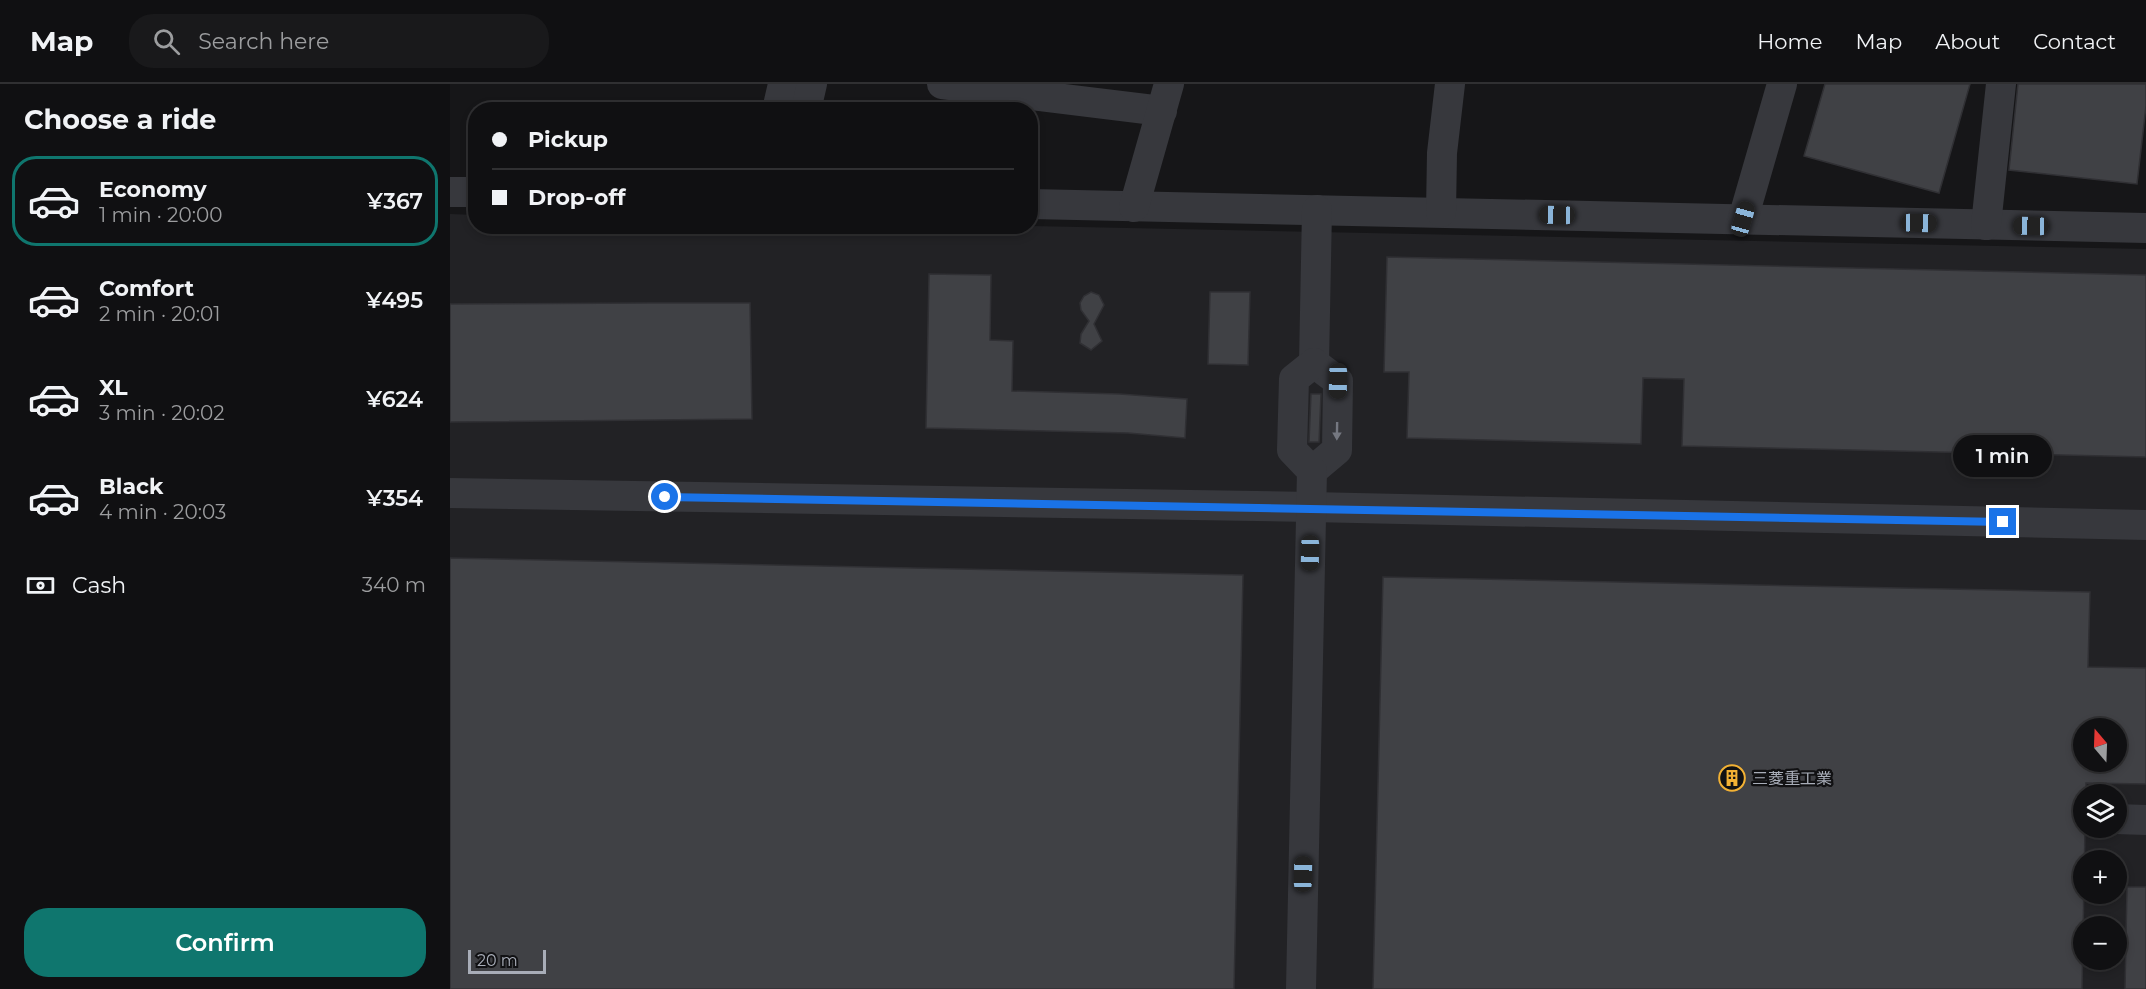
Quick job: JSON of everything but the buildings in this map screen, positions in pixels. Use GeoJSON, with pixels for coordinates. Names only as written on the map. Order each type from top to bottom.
{"type":"FeatureCollection","features":[{"type":"Feature","properties":{"kind":"street"},"geometry":{"type":"LineString","coordinates":[[779,102],[783,84]]}},
{"type":"Feature","properties":{"kind":"street"},"geometry":{"type":"LineString","coordinates":[[808,102],[812,84]]}},
{"type":"Feature","properties":{"kind":"street"},"geometry":{"type":"LineString","coordinates":[[942,84],[1166,97],[1134,207]]}},
{"type":"Feature","properties":{"kind":"street"},"geometry":{"type":"LineString","coordinates":[[1441,212],[1442,153],[1449,84]]}},
{"type":"Feature","properties":{"kind":"street"},"geometry":{"type":"LineString","coordinates":[[1743,219],[1782,84]]}},
{"type":"Feature","properties":{"kind":"street"},"geometry":{"type":"LineString","coordinates":[[1986,225],[2001,84]]}},
{"type":"Feature","properties":{"kind":"street"},"geometry":{"type":"LineString","coordinates":[[450,192],[468,192]]}},
{"type":"Feature","properties":{"kind":"street"},"geometry":{"type":"LineString","coordinates":[[1038,204],[2146,228]]}},
{"type":"Feature","properties":{"kind":"street"},"geometry":{"type":"LineString","coordinates":[[1314,363],[1317,210]]}},
{"type":"Feature","properties":{"kind":"street"},"geometry":{"type":"LineString","coordinates":[[1312,471],[1337,450],[1338,381],[1314,363]]}},
{"type":"Feature","properties":{"kind":"street"},"geometry":{"type":"LineString","coordinates":[[1301,989],[1312,471],[1292,450],[1294,379],[1314,363]]}},
{"type":"Feature","properties":{"kind":"street"},"geometry":{"type":"LineString","coordinates":[[450,493],[1311,507],[2146,525]]}},
{"type":"Feature","properties":{"kind":"street"},"geometry":{"type":"LineString","coordinates":[[2127,819],[2146,820]]}},
{"type":"Feature","properties":{"kind":"shaded area"},"geometry":{"type":"Polygon","coordinates":[[[450,214],[468,215],[468,234],[1038,234],[1038,226],[2146,249],[2146,989],[450,989],[450,214]]]}},
{"type":"Feature","properties":{"kind":"place","name":"三菱重工業"},"geometry":{"type":"Point","coordinates":[1732,778]}},
{"type":"Feature","properties":{"kind":"route"},"geometry":{"type":"LineString","coordinates":[[665,497],[1311,507],[2003,522]]}}]}
